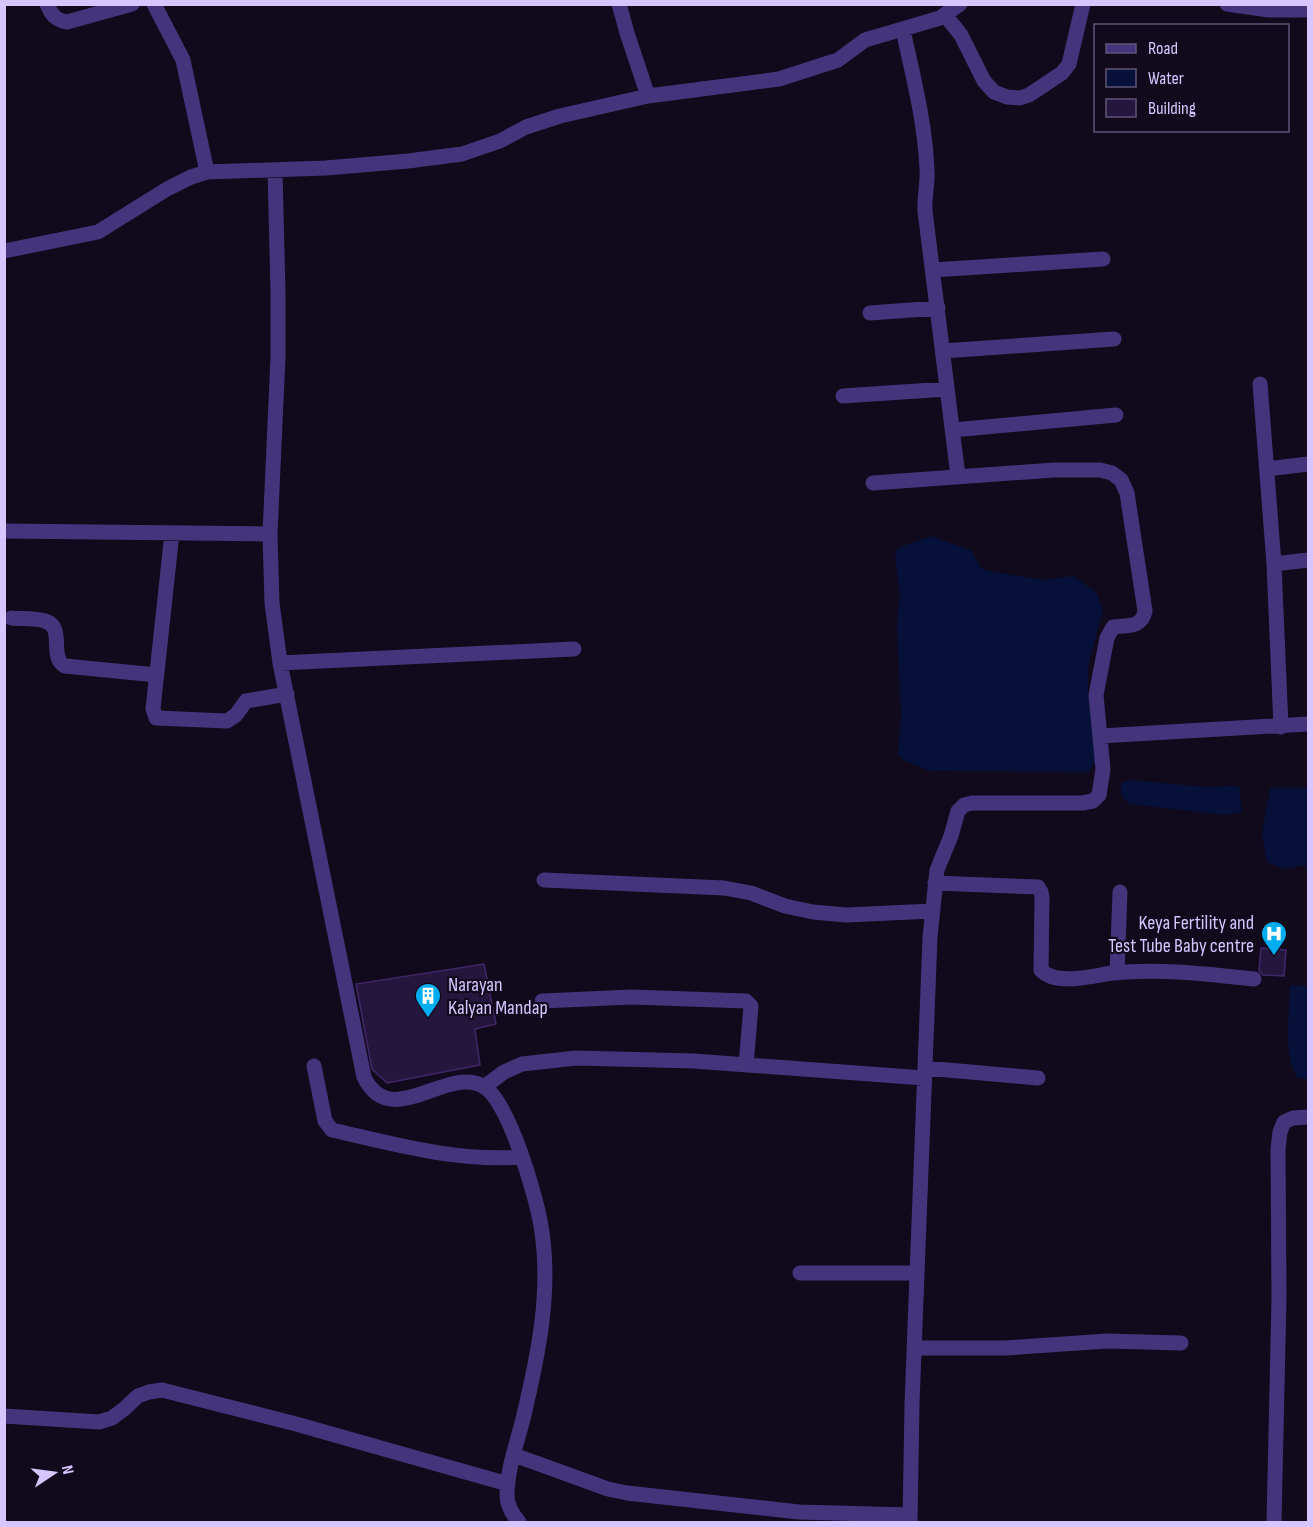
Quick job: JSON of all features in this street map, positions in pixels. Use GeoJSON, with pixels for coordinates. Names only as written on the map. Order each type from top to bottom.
{"type":"FeatureCollection","features":[{"type":"Feature","properties":{"kind":"street"},"geometry":{"type":"LineString","coordinates":[[47,4],[53,16],[59,21],[67,22],[80,19],[101,8],[132,4]]}},
{"type":"Feature","properties":{"kind":"street"},"geometry":{"type":"LineString","coordinates":[[154,4],[183,60],[207,172]]}},
{"type":"Feature","properties":{"kind":"street"},"geometry":{"type":"LineString","coordinates":[[619,4],[648,96]]}},
{"type":"Feature","properties":{"kind":"street"},"geometry":{"type":"LineString","coordinates":[[4,251],[98,232],[167,189],[207,172],[338,167],[462,154],[490,145],[526,127],[560,116],[648,96],[779,79],[838,60],[865,40],[930,23],[960,4]]}},
{"type":"Feature","properties":{"kind":"street"},"geometry":{"type":"LineString","coordinates":[[945,15],[961,35],[984,81],[994,92],[1007,97],[1020,98],[1029,95],[1062,74],[1069,64],[1083,4]]}},
{"type":"Feature","properties":{"kind":"street"},"geometry":{"type":"LineString","coordinates":[[1227,4],[1269,10],[1308,10]]}},
{"type":"Feature","properties":{"kind":"street"},"geometry":{"type":"LineString","coordinates":[[903,30],[920,107],[927,172],[925,211],[958,476]]}},
{"type":"Feature","properties":{"kind":"street"},"geometry":{"type":"LineString","coordinates":[[274,170],[278,347],[270,534],[272,603],[280,663],[335,940],[364,1077],[369,1088],[388,1099],[400,1099],[456,1084],[476,1083],[484,1087],[495,1096],[503,1109],[531,1182],[541,1226],[546,1262],[546,1289],[533,1377],[508,1484],[508,1506],[519,1522]]}},
{"type":"Feature","properties":{"kind":"street"},"geometry":{"type":"LineString","coordinates":[[933,270],[1103,259]]}},
{"type":"Feature","properties":{"kind":"street"},"geometry":{"type":"LineString","coordinates":[[870,313],[938,308]]}},
{"type":"Feature","properties":{"kind":"street"},"geometry":{"type":"LineString","coordinates":[[943,351],[1114,339]]}},
{"type":"Feature","properties":{"kind":"street"},"geometry":{"type":"LineString","coordinates":[[1260,384],[1274,564],[1281,727]]}},
{"type":"Feature","properties":{"kind":"street"},"geometry":{"type":"LineString","coordinates":[[843,396],[947,389]]}},
{"type":"Feature","properties":{"kind":"street"},"geometry":{"type":"LineString","coordinates":[[952,430],[1116,415]]}},
{"type":"Feature","properties":{"kind":"street"},"geometry":{"type":"LineString","coordinates":[[1267,470],[1308,464]]}},
{"type":"Feature","properties":{"kind":"street"},"geometry":{"type":"LineString","coordinates":[[514,1455],[608,1489],[627,1493],[799,1512],[910,1519],[924,1073],[937,870],[951,836],[954,820],[964,805],[972,803],[1082,803],[1093,801],[1099,795],[1103,769],[1096,696],[1110,631],[1113,627],[1140,623],[1144,619],[1145,611],[1127,493],[1121,480],[1112,473],[1100,470],[1054,470],[873,483]]}},
{"type":"Feature","properties":{"kind":"street"},"geometry":{"type":"LineString","coordinates":[[4,531],[270,534]]}},
{"type":"Feature","properties":{"kind":"street"},"geometry":{"type":"LineString","coordinates":[[172,533],[153,715],[160,720],[227,721],[236,715],[246,701],[287,694]]}},
{"type":"Feature","properties":{"kind":"street"},"geometry":{"type":"LineString","coordinates":[[1274,564],[1308,560]]}},
{"type":"Feature","properties":{"kind":"street"},"geometry":{"type":"LineString","coordinates":[[11,618],[46,621],[52,624],[57,637],[57,658],[65,666],[157,675]]}},
{"type":"Feature","properties":{"kind":"street"},"geometry":{"type":"LineString","coordinates":[[280,663],[574,649]]}},
{"type":"Feature","properties":{"kind":"street"},"geometry":{"type":"LineString","coordinates":[[1100,736],[1308,724]]}},
{"type":"Feature","properties":{"kind":"street"},"geometry":{"type":"LineString","coordinates":[[544,880],[724,888],[750,893],[785,906],[813,912],[846,915],[933,911]]}},
{"type":"Feature","properties":{"kind":"street"},"geometry":{"type":"LineString","coordinates":[[936,883],[1038,887],[1042,898],[1041,970],[1046,975],[1062,978],[1157,970],[1254,979]]}},
{"type":"Feature","properties":{"kind":"street"},"geometry":{"type":"LineString","coordinates":[[1117,973],[1120,892]]}},
{"type":"Feature","properties":{"kind":"street"},"geometry":{"type":"LineString","coordinates":[[542,1001],[632,997],[746,1001],[751,1006],[746,1065]]}},
{"type":"Feature","properties":{"kind":"street"},"geometry":{"type":"LineString","coordinates":[[484,1087],[504,1072],[522,1064],[543,1060],[617,1059],[1038,1078]]}},
{"type":"Feature","properties":{"kind":"street"},"geometry":{"type":"LineString","coordinates":[[314,1066],[325,1121],[332,1130],[437,1153],[482,1158],[521,1157]]}},
{"type":"Feature","properties":{"kind":"street"},"geometry":{"type":"LineString","coordinates":[[1274,1522],[1279,1298],[1278,1149],[1284,1122],[1293,1118],[1308,1117]]}},
{"type":"Feature","properties":{"kind":"street"},"geometry":{"type":"LineString","coordinates":[[800,1273],[917,1273]]}},
{"type":"Feature","properties":{"kind":"street"},"geometry":{"type":"LineString","coordinates":[[914,1348],[1005,1348],[1107,1341],[1181,1343]]}},
{"type":"Feature","properties":{"kind":"street"},"geometry":{"type":"LineString","coordinates":[[4,1416],[99,1422],[112,1418],[138,1396],[162,1390],[296,1424],[508,1484]]}},
{"type":"Feature","properties":{"kind":"water"},"geometry":{"type":"Polygon","coordinates":[[[931,536],[972,551],[980,567],[988,571],[1045,580],[1073,576],[1096,592],[1103,610],[1088,666],[1088,694],[1099,757],[1088,772],[930,771],[905,761],[898,755],[901,718],[897,623],[900,594],[895,557],[898,548],[931,536]]]}},
{"type":"Feature","properties":{"kind":"water"},"geometry":{"type":"Polygon","coordinates":[[[1131,780],[1205,787],[1239,786],[1242,812],[1225,815],[1130,804],[1123,797],[1121,789],[1122,782],[1131,780]]]}},
{"type":"Feature","properties":{"kind":"water"},"geometry":{"type":"Polygon","coordinates":[[[1270,788],[1308,788],[1308,865],[1284,869],[1267,862],[1262,834],[1270,788]]]}},
{"type":"Feature","properties":{"kind":"water"},"geometry":{"type":"Polygon","coordinates":[[[1290,985],[1308,986],[1308,1079],[1298,1078],[1290,1058],[1288,1033],[1290,985]]]}},
{"type":"Feature","properties":{"kind":"building"},"geometry":{"type":"Polygon","coordinates":[[[1261,948],[1286,950],[1284,976],[1263,975],[1259,971],[1261,948]]]}},
{"type":"Feature","properties":{"kind":"building","name":"Narayan Kalyan Mandap"},"geometry":{"type":"Polygon","coordinates":[[[484,964],[496,1024],[475,1029],[480,1065],[387,1083],[372,1069],[356,984],[484,964]]]}},
{"type":"Feature","properties":{"kind":"place","name":"Keya Fertility and Test Tube Baby centre"},"geometry":{"type":"Point","coordinates":[1274,957]}},
{"type":"Feature","properties":{"kind":"place","name":"Narayan Kalyan Mandap"},"geometry":{"type":"Point","coordinates":[428,1019]}}]}
